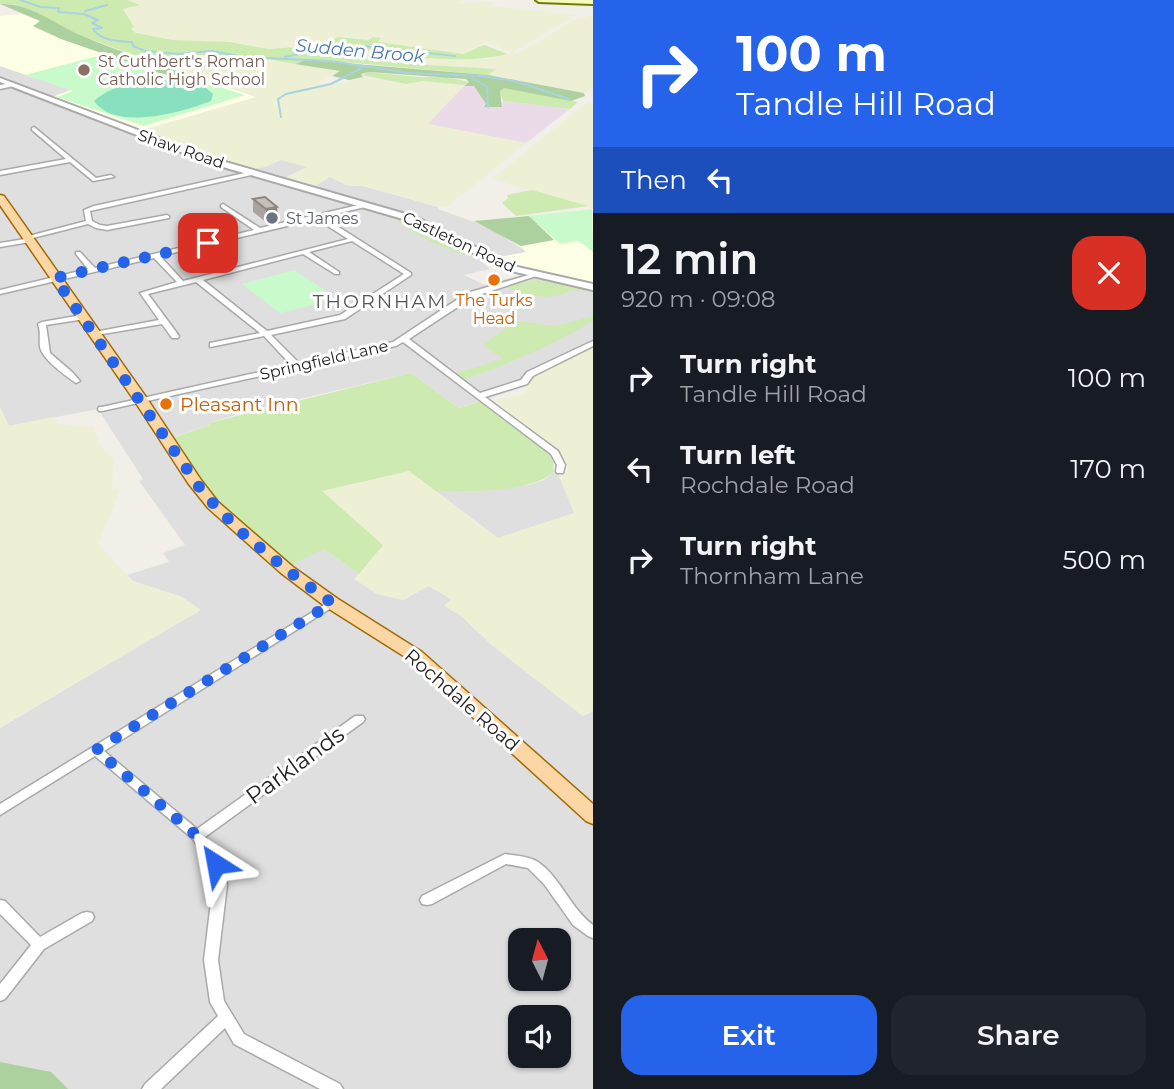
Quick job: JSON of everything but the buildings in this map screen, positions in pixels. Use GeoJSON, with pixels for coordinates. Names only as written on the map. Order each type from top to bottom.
{"type":"FeatureCollection","features":[{"type":"Feature","properties":{"kind":"main road"},"geometry":{"type":"LineString","coordinates":[[539,0],[593,2]]}},
{"type":"Feature","properties":{"kind":"main road","name":"Rochdale Road"},"geometry":{"type":"LineString","coordinates":[[0,198],[141,400],[195,483],[213,505],[287,570],[332,603],[416,656],[593,816]]}},
{"type":"Feature","properties":{"kind":"street","name":"Shaw Road"},"geometry":{"type":"LineString","coordinates":[[0,80],[175,148],[367,205]]}},
{"type":"Feature","properties":{"kind":"street"},"geometry":{"type":"LineString","coordinates":[[0,87],[12,85]]}},
{"type":"Feature","properties":{"kind":"street"},"geometry":{"type":"LineString","coordinates":[[34,129],[95,180],[111,177]]}},
{"type":"Feature","properties":{"kind":"street"},"geometry":{"type":"LineString","coordinates":[[0,173],[71,160]]}},
{"type":"Feature","properties":{"kind":"street"},"geometry":{"type":"LineString","coordinates":[[89,222],[87,210],[96,207],[254,173]]}},
{"type":"Feature","properties":{"kind":"street"},"geometry":{"type":"LineString","coordinates":[[0,292],[367,205]]}},
{"type":"Feature","properties":{"kind":"street","name":"Castleton Road"},"geometry":{"type":"LineString","coordinates":[[367,205],[431,226],[485,257],[534,275],[593,287]]}},
{"type":"Feature","properties":{"kind":"street"},"geometry":{"type":"LineString","coordinates":[[237,206],[225,207],[260,231]]}},
{"type":"Feature","properties":{"kind":"street"},"geometry":{"type":"LineString","coordinates":[[0,246],[89,222],[107,228],[167,217]]}},
{"type":"Feature","properties":{"kind":"street"},"geometry":{"type":"LineString","coordinates":[[213,345],[350,314],[409,274],[318,217]]}},
{"type":"Feature","properties":{"kind":"street"},"geometry":{"type":"LineString","coordinates":[[175,337],[144,293],[354,239]]}},
{"type":"Feature","properties":{"kind":"street"},"geometry":{"type":"LineString","coordinates":[[304,251],[337,273]]}},
{"type":"Feature","properties":{"kind":"street"},"geometry":{"type":"LineString","coordinates":[[78,253],[93,270]]}},
{"type":"Feature","properties":{"kind":"street"},"geometry":{"type":"LineString","coordinates":[[156,256],[181,283]]}},
{"type":"Feature","properties":{"kind":"street","name":"Springfield Lane"},"geometry":{"type":"LineString","coordinates":[[102,409],[405,340],[470,295],[534,275]]}},
{"type":"Feature","properties":{"kind":"street"},"geometry":{"type":"LineString","coordinates":[[197,279],[266,334],[297,366]]}},
{"type":"Feature","properties":{"kind":"street"},"geometry":{"type":"LineString","coordinates":[[76,381],[68,369],[47,355],[44,347],[46,332],[40,321],[82,317]]}},
{"type":"Feature","properties":{"kind":"street"},"geometry":{"type":"LineString","coordinates":[[94,334],[164,321]]}},
{"type":"Feature","properties":{"kind":"street"},"geometry":{"type":"LineString","coordinates":[[405,340],[482,395],[555,453],[561,465],[560,471]]}},
{"type":"Feature","properties":{"kind":"street"},"geometry":{"type":"LineString","coordinates":[[482,395],[524,382],[530,374],[593,343]]}},
{"type":"Feature","properties":{"kind":"street"},"geometry":{"type":"LineString","coordinates":[[0,810],[332,603]]}},
{"type":"Feature","properties":{"kind":"street","name":"Parklands"},"geometry":{"type":"LineString","coordinates":[[197,836],[359,719]]}},
{"type":"Feature","properties":{"kind":"street"},"geometry":{"type":"LineString","coordinates":[[96,750],[197,836],[216,864],[220,885],[211,960],[217,1002],[239,1040],[335,1089]]}},
{"type":"Feature","properties":{"kind":"street"},"geometry":{"type":"LineString","coordinates":[[428,901],[505,859],[531,864],[549,880],[578,921],[593,932]]}},
{"type":"Feature","properties":{"kind":"street"},"geometry":{"type":"LineString","coordinates":[[0,905],[39,945]]}},
{"type":"Feature","properties":{"kind":"street"},"geometry":{"type":"LineString","coordinates":[[0,995],[39,945],[87,917]]}},
{"type":"Feature","properties":{"kind":"street"},"geometry":{"type":"LineString","coordinates":[[150,1089],[226,1018]]}},
{"type":"Feature","properties":{"kind":"shaded area"},"geometry":{"type":"Polygon","coordinates":[[[465,0],[458,4],[485,1],[496,3],[490,6],[577,15],[513,52],[517,54],[570,22],[593,15],[593,89],[584,93],[488,75],[494,69],[325,55],[368,50],[419,57],[491,59],[512,53],[456,28],[486,42],[464,54],[377,42],[380,39],[339,37],[310,46],[269,49],[229,42],[173,40],[136,33],[122,11],[138,4],[125,1],[465,0]]]}},
{"type":"Feature","properties":{"kind":"shaded area","name":"St Cuthbert's Roman Catholic High School"},"geometry":{"type":"Polygon","coordinates":[[[21,14],[41,21],[34,27],[44,32],[127,63],[203,79],[257,97],[142,130],[52,97],[71,90],[0,66],[0,16],[21,14]]]}},
{"type":"Feature","properties":{"kind":"shaded area"},"geometry":{"type":"Polygon","coordinates":[[[200,55],[262,58],[341,71],[317,83],[328,86],[363,77],[406,84],[422,81],[464,85],[428,124],[526,143],[446,208],[363,186],[350,186],[330,177],[315,186],[284,178],[307,167],[281,160],[265,167],[251,169],[142,130],[256,97],[164,66],[200,55]]]}},
{"type":"Feature","properties":{"kind":"shaded area"},"geometry":{"type":"Polygon","coordinates":[[[0,66],[72,90],[53,97],[251,169],[265,167],[281,159],[309,167],[286,178],[330,177],[346,185],[363,186],[438,207],[488,227],[527,252],[495,258],[483,263],[490,269],[464,275],[485,285],[534,271],[593,283],[593,348],[533,375],[524,387],[459,408],[411,373],[249,411],[176,436],[232,515],[261,538],[324,549],[359,574],[354,579],[403,600],[428,586],[452,599],[445,606],[460,615],[493,646],[583,716],[593,711],[593,1089],[0,1089],[0,728],[200,610],[182,597],[133,581],[127,575],[169,562],[163,553],[185,545],[139,481],[143,479],[98,409],[9,426],[0,408],[0,66]]]}},
{"type":"Feature","properties":{"kind":"shaded area"},"geometry":{"type":"Polygon","coordinates":[[[464,86],[474,86],[486,104],[502,107],[503,101],[570,109],[526,143],[427,124],[464,86]]]}},
{"type":"Feature","properties":{"kind":"shaded area"},"geometry":{"type":"Polygon","coordinates":[[[586,103],[593,104],[593,209],[492,179],[586,103]]]}},
{"type":"Feature","properties":{"kind":"shaded area"},"geometry":{"type":"Polygon","coordinates":[[[593,209],[593,283],[534,271],[495,258],[526,252],[521,246],[554,240],[529,216],[593,209]]]}},
{"type":"Feature","properties":{"kind":"shaded area"},"geometry":{"type":"Polygon","coordinates":[[[593,348],[593,711],[583,716],[493,646],[460,615],[444,606],[451,599],[429,586],[403,600],[377,594],[354,579],[359,574],[321,491],[409,471],[498,538],[574,513],[558,474],[569,470],[563,455],[496,401],[525,393],[524,387],[533,375],[593,348]]]}},
{"type":"Feature","properties":{"kind":"shaded area"},"geometry":{"type":"Polygon","coordinates":[[[0,408],[9,426],[53,417],[58,424],[94,427],[100,446],[114,460],[112,489],[121,488],[98,544],[133,581],[182,597],[201,610],[0,727],[0,408]]]}},
{"type":"Feature","properties":{"kind":"shaded area"},"geometry":{"type":"Polygon","coordinates":[[[554,472],[558,474],[575,513],[498,538],[437,492],[529,485],[544,480],[554,472]]]}},
{"type":"Feature","properties":{"kind":"green space"},"geometry":{"type":"Polygon","coordinates":[[[0,0],[127,0],[140,5],[123,9],[134,27],[131,29],[136,33],[173,40],[229,42],[269,49],[310,46],[339,37],[368,40],[373,37],[381,38],[378,42],[464,54],[484,45],[508,54],[451,59],[348,50],[326,55],[496,69],[488,75],[332,61],[306,60],[295,64],[262,58],[200,55],[164,66],[79,35],[31,10],[13,4],[0,4],[0,0]]]}},
{"type":"Feature","properties":{"kind":"green space"},"geometry":{"type":"Polygon","coordinates":[[[0,4],[31,10],[95,41],[203,79],[162,74],[61,39],[33,26],[40,21],[0,4]]]}},
{"type":"Feature","properties":{"kind":"green space","name":"St Cuthbert's Roman Catholic High School"},"geometry":{"type":"Polygon","coordinates":[[[105,54],[162,74],[197,80],[245,95],[144,126],[57,97],[73,91],[25,75],[105,54]]]}},
{"type":"Feature","properties":{"kind":"green space"},"geometry":{"type":"Polygon","coordinates":[[[306,60],[488,75],[584,93],[585,96],[571,101],[504,88],[500,91],[502,107],[484,107],[486,104],[474,86],[464,86],[469,82],[466,79],[369,72],[361,74],[363,77],[349,80],[332,76],[340,71],[295,64],[306,60]]]}},
{"type":"Feature","properties":{"kind":"green space"},"geometry":{"type":"Polygon","coordinates":[[[369,72],[446,77],[469,82],[464,85],[422,81],[406,84],[361,75],[369,72]]]}},
{"type":"Feature","properties":{"kind":"green space"},"geometry":{"type":"Polygon","coordinates":[[[177,80],[205,87],[213,94],[211,101],[167,114],[133,118],[117,116],[94,101],[112,89],[123,86],[177,80]]]}},
{"type":"Feature","properties":{"kind":"green space"},"geometry":{"type":"Polygon","coordinates":[[[503,88],[578,102],[570,109],[503,101],[500,91],[503,88]]]}},
{"type":"Feature","properties":{"kind":"green space"},"geometry":{"type":"Polygon","coordinates":[[[532,190],[588,206],[516,216],[502,203],[508,198],[507,195],[532,190]]]}},
{"type":"Feature","properties":{"kind":"green space"},"geometry":{"type":"Polygon","coordinates":[[[592,209],[593,252],[579,241],[560,244],[529,216],[592,209]]]}},
{"type":"Feature","properties":{"kind":"green space"},"geometry":{"type":"Polygon","coordinates":[[[529,216],[554,240],[521,246],[474,221],[529,216]]]}},
{"type":"Feature","properties":{"kind":"green space"},"geometry":{"type":"Polygon","coordinates":[[[394,217],[430,230],[475,258],[422,237],[394,217]]]}},
{"type":"Feature","properties":{"kind":"green space"},"geometry":{"type":"Polygon","coordinates":[[[294,270],[334,296],[322,303],[280,313],[242,284],[294,270]]]}},
{"type":"Feature","properties":{"kind":"green space"},"geometry":{"type":"Polygon","coordinates":[[[535,280],[593,293],[576,290],[542,297],[505,287],[535,280]]]}},
{"type":"Feature","properties":{"kind":"green space"},"geometry":{"type":"Polygon","coordinates":[[[593,316],[593,321],[577,330],[513,361],[463,380],[454,374],[503,359],[483,345],[516,321],[555,326],[593,316]]]}},
{"type":"Feature","properties":{"kind":"green space"},"geometry":{"type":"Polygon","coordinates":[[[411,373],[459,408],[482,401],[548,451],[554,472],[529,484],[498,490],[437,492],[409,471],[322,491],[383,545],[359,574],[324,549],[291,565],[232,515],[209,490],[175,437],[210,425],[209,423],[411,373]]]}},
{"type":"Feature","properties":{"kind":"green space"},"geometry":{"type":"Polygon","coordinates":[[[0,1062],[51,1072],[68,1089],[0,1089],[0,1062]]]}},
{"type":"Feature","properties":{"kind":"waterway","name":"Sudden Brook"},"geometry":{"type":"LineString","coordinates":[[20,0],[41,7],[59,8],[58,12],[84,14],[98,20],[92,23],[102,28],[93,29],[100,36],[132,42],[133,46],[145,51],[180,54],[211,51],[244,57],[330,61],[408,73],[481,76],[515,81],[569,99]]}},
{"type":"Feature","properties":{"kind":"waterway"},"geometry":{"type":"LineString","coordinates":[[85,11],[107,5]]}},
{"type":"Feature","properties":{"kind":"waterway"},"geometry":{"type":"LineString","coordinates":[[285,57],[328,48],[362,46],[455,56]]}},
{"type":"Feature","properties":{"kind":"waterway"},"geometry":{"type":"LineString","coordinates":[[182,54],[210,69]]}},
{"type":"Feature","properties":{"kind":"waterway"},"geometry":{"type":"LineString","coordinates":[[180,67],[198,63]]}},
{"type":"Feature","properties":{"kind":"waterway"},"geometry":{"type":"LineString","coordinates":[[281,117],[278,99],[286,94],[331,84],[362,68]]}},
{"type":"Feature","properties":{"kind":"waterway"},"geometry":{"type":"LineString","coordinates":[[472,78],[487,87],[488,107]]}},
{"type":"Feature","properties":{"kind":"place","name":"St Cuthbert's Roman Catholic High School"},"geometry":{"type":"Point","coordinates":[84,70]}},
{"type":"Feature","properties":{"kind":"place","name":"St James"},"geometry":{"type":"Point","coordinates":[272,218]}},
{"type":"Feature","properties":{"kind":"place","name":"The Turks Head"},"geometry":{"type":"Point","coordinates":[494,280]}},
{"type":"Feature","properties":{"kind":"place","name":"Pleasant Inn"},"geometry":{"type":"Point","coordinates":[166,404]}},
{"type":"Feature","properties":{"kind":"district","name":"THORNHAM"},"geometry":{"type":"Point","coordinates":[380,301]}},
{"type":"Feature","properties":{"kind":"route"},"geometry":{"type":"LineString","coordinates":[[208,243],[55,278],[141,400],[195,483],[213,505],[287,570],[332,603],[96,750],[197,836],[216,864]]}}]}
